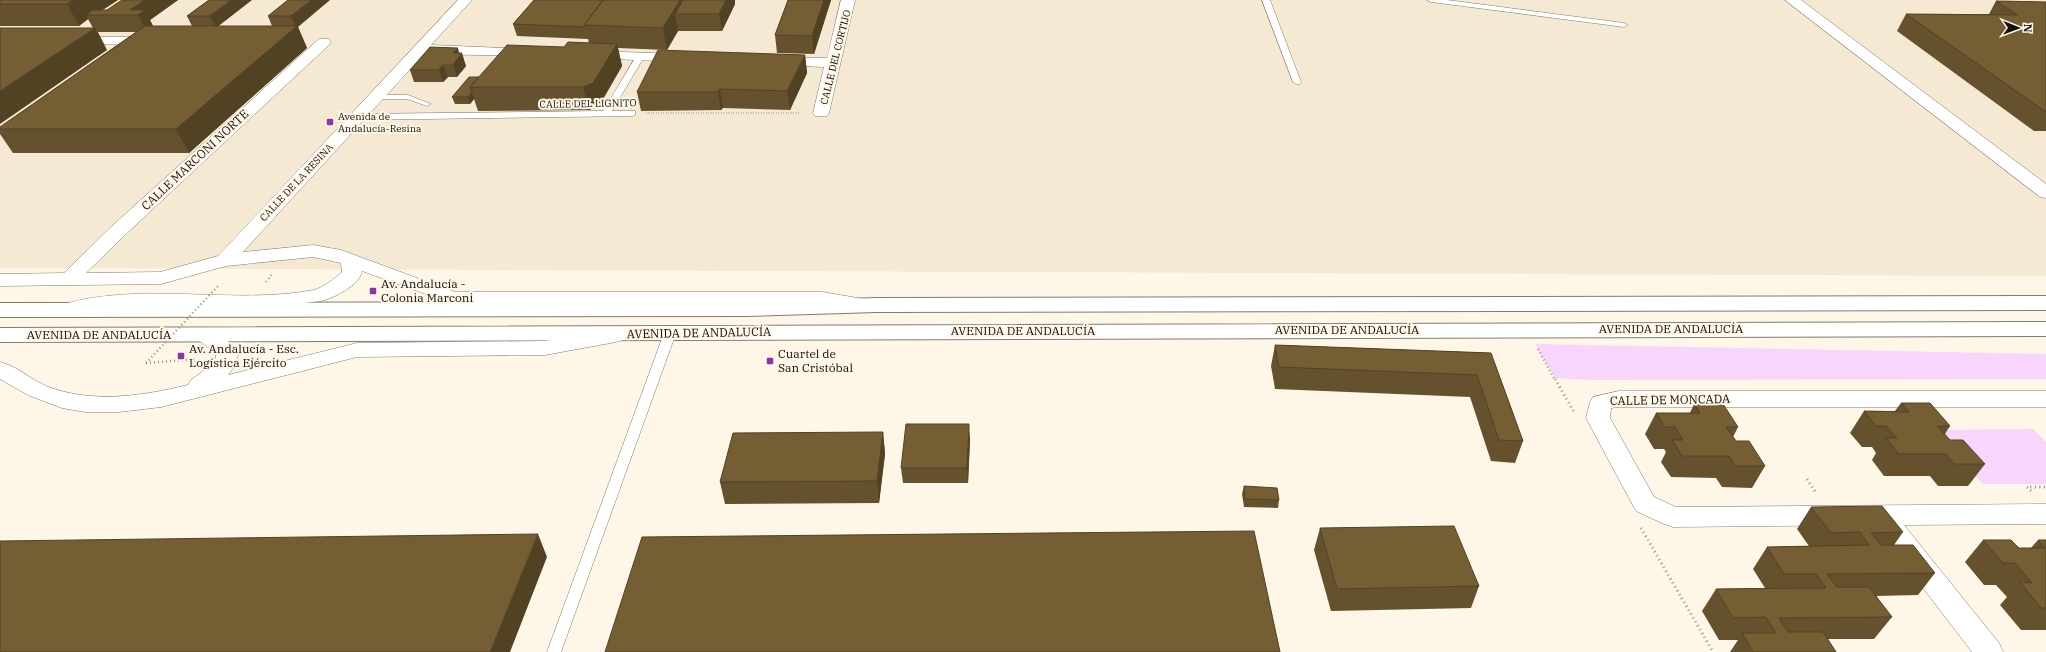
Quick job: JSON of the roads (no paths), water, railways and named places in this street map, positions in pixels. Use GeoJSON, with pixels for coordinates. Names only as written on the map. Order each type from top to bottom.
{"type":"FeatureCollection","features":[{"type":"Feature","properties":{"kind":"main road","name":"AVENIDA DE ANDALUCÍA"},"geometry":{"type":"LineString","coordinates":[[0,310],[746,309],[877,305],[2046,303]]}},
{"type":"Feature","properties":{"kind":"main road","name":"AVENIDA DE ANDALUCÍA"},"geometry":{"type":"LineString","coordinates":[[0,335],[2046,329]]}},
{"type":"Feature","properties":{"kind":"street","name":"CALLE DE LA RESINA"},"geometry":{"type":"LineString","coordinates":[[225,260],[465,0]]}},
{"type":"Feature","properties":{"kind":"street","name":"CALLE DEL CORTIJO"},"geometry":{"type":"LineString","coordinates":[[821,114],[848,0]]}},
{"type":"Feature","properties":{"kind":"street"},"geometry":{"type":"LineString","coordinates":[[1792,0],[2046,193]]}},
{"type":"Feature","properties":{"kind":"street"},"geometry":{"type":"LineString","coordinates":[[63,41],[166,42]]}},
{"type":"Feature","properties":{"kind":"street","name":"CALLE MARCONI NORTE"},"geometry":{"type":"LineString","coordinates":[[68,280],[119,230],[324,42],[300,42]]}},
{"type":"Feature","properties":{"kind":"street"},"geometry":{"type":"LineString","coordinates":[[420,49],[545,53]]}},
{"type":"Feature","properties":{"kind":"street"},"geometry":{"type":"LineString","coordinates":[[577,54],[694,58]]}},
{"type":"Feature","properties":{"kind":"street"},"geometry":{"type":"LineString","coordinates":[[764,61],[833,63]]}},
{"type":"Feature","properties":{"kind":"street","name":"AVENIDA DE ANDALUCÍA"},"geometry":{"type":"LineString","coordinates":[[0,280],[161,278],[225,260],[313,251],[326,252],[377,269],[453,298],[822,298],[877,305]]}},
{"type":"Feature","properties":{"kind":"street","name":"AVENIDA DE ANDALUCÍA"},"geometry":{"type":"LineString","coordinates":[[61,309],[118,300],[276,300],[321,295],[347,280],[352,274],[353,269],[350,260]]}},
{"type":"Feature","properties":{"kind":"street"},"geometry":{"type":"LineString","coordinates":[[0,369],[36,390],[62,400],[85,404],[138,403],[357,350],[545,348],[620,334]]}},
{"type":"Feature","properties":{"kind":"street"},"geometry":{"type":"LineString","coordinates":[[182,393],[215,375],[224,366],[228,358],[227,353],[205,335]]}},
{"type":"Feature","properties":{"kind":"street","name":"CALLE DE MONCADA"},"geometry":{"type":"LineString","coordinates":[[2046,399],[1619,399],[1601,402],[1598,418],[1645,504],[1673,517],[2046,514]]}},
{"type":"Feature","properties":{"kind":"street"},"geometry":{"type":"LineString","coordinates":[[1882,515],[1989,652]]}},
{"type":"Feature","properties":{"kind":"lane"},"geometry":{"type":"LineString","coordinates":[[1266,0],[1297,82]]}},
{"type":"Feature","properties":{"kind":"lane"},"geometry":{"type":"LineString","coordinates":[[1431,0],[1624,25]]}},
{"type":"Feature","properties":{"kind":"lane"},"geometry":{"type":"LineString","coordinates":[[606,113],[640,57]]}},
{"type":"Feature","properties":{"kind":"lane"},"geometry":{"type":"LineString","coordinates":[[374,97],[408,97],[427,104]]}},
{"type":"Feature","properties":{"kind":"lane","name":"CALLE DEL LIGNITO"},"geometry":{"type":"LineString","coordinates":[[356,117],[632,113]]}},
{"type":"Feature","properties":{"kind":"lane"},"geometry":{"type":"LineString","coordinates":[[554,652],[670,333]]}},
{"type":"Feature","properties":{"kind":"place","name":"Avenida de Andalucía-Resina"},"geometry":{"type":"Point","coordinates":[330,122]}},
{"type":"Feature","properties":{"kind":"place","name":"Av. Andalucía - Colonia Marconi"},"geometry":{"type":"Point","coordinates":[373,291]}},
{"type":"Feature","properties":{"kind":"place","name":"Av. Andalucía - Esc. Logística Ejército"},"geometry":{"type":"Point","coordinates":[181,356]}},
{"type":"Feature","properties":{"kind":"place","name":"Cuartel de San Cristóbal"},"geometry":{"type":"Point","coordinates":[770,361]}}]}
